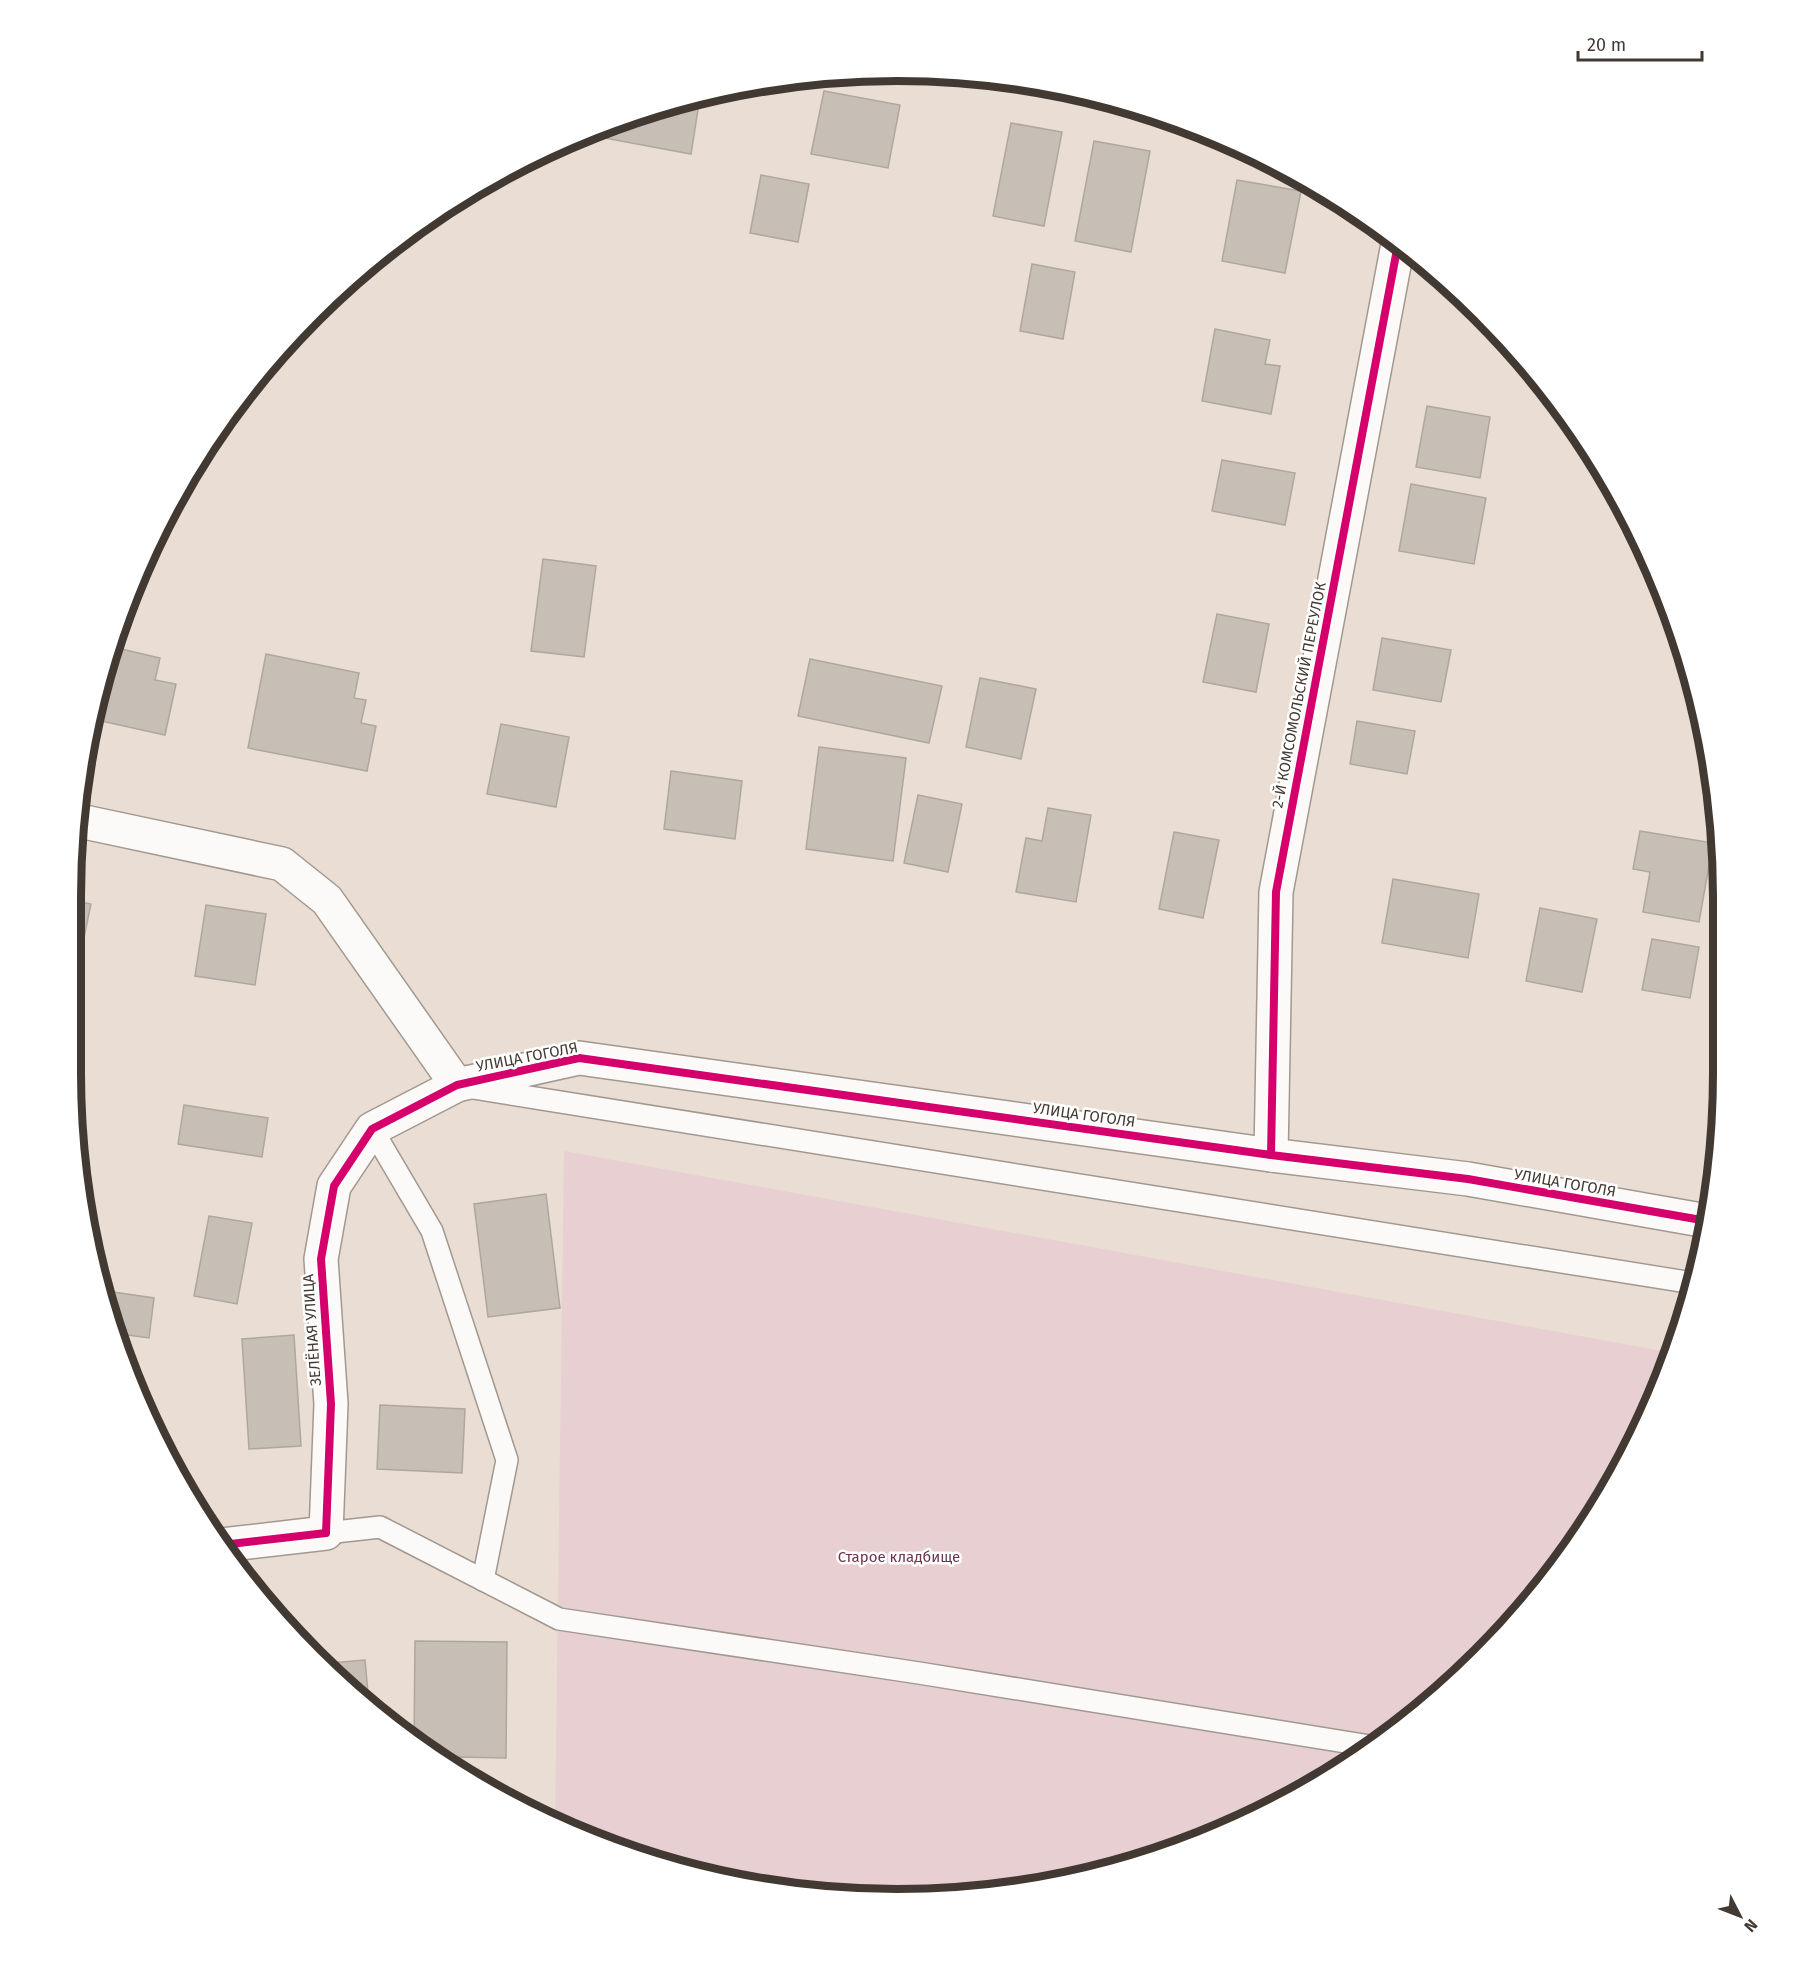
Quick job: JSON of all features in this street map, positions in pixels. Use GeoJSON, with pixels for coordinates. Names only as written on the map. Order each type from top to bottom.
{"type":"FeatureCollection","features":[{"type":"Feature","properties":{"kind":"street","name":"2-Й КОМСОМОЛЬСКИЙ ПЕРЕУЛОК"},"geometry":{"type":"LineString","coordinates":[[1271,1155],[1276,892],[1396,252]]}},
{"type":"Feature","properties":{"kind":"street"},"geometry":{"type":"LineString","coordinates":[[85,822],[282,864],[327,900],[458,1085]]}},
{"type":"Feature","properties":{"kind":"street","name":"УЛИЦА ГОГОЛЯ"},"geometry":{"type":"LineString","coordinates":[[458,1085],[579,1058],[1271,1155],[1468,1179],[1699,1220]]}},
{"type":"Feature","properties":{"kind":"street","name":"ЗЕЛЁНАЯ УЛИЦА"},"geometry":{"type":"LineString","coordinates":[[326,1533],[331,1404],[321,1259],[334,1186],[372,1129],[458,1085]]}},
{"type":"Feature","properties":{"kind":"street"},"geometry":{"type":"LineString","coordinates":[[232,1544],[326,1533]]}},
{"type":"Feature","properties":{"kind":"lane"},"geometry":{"type":"LineString","coordinates":[[458,1085],[1685,1283]]}},
{"type":"Feature","properties":{"kind":"lane"},"geometry":{"type":"LineString","coordinates":[[372,1129],[432,1231],[507,1460],[483,1580]]}},
{"type":"Feature","properties":{"kind":"lane"},"geometry":{"type":"LineString","coordinates":[[326,1533],[380,1527],[559,1618],[1360,1744]]}},
{"type":"Feature","properties":{"kind":"green space","name":"Старое кладбище"},"geometry":{"type":"Polygon","coordinates":[[[564,1151],[1664,1351],[1629,1434],[1604,1481],[1544,1570],[1511,1611],[1474,1650],[1435,1687],[1350,1751],[1305,1780],[1209,1827],[1159,1846],[1056,1873],[1004,1882],[897,1889],[790,1882],[738,1873],[635,1846],[555,1814],[564,1151]]]}},
{"type":"Feature","properties":{"kind":"building"},"geometry":{"type":"Polygon","coordinates":[[[824,91],[900,105],[888,168],[811,154],[824,91]]]}},
{"type":"Feature","properties":{"kind":"building"},"geometry":{"type":"Polygon","coordinates":[[[699,106],[691,154],[600,137],[635,124],[699,106]]]}},
{"type":"Feature","properties":{"kind":"building"},"geometry":{"type":"Polygon","coordinates":[[[1011,123],[1062,132],[1044,226],[993,216],[1011,123]]]}},
{"type":"Feature","properties":{"kind":"building"},"geometry":{"type":"Polygon","coordinates":[[[1094,141],[1150,151],[1131,252],[1075,241],[1094,141]]]}},
{"type":"Feature","properties":{"kind":"building"},"geometry":{"type":"Polygon","coordinates":[[[761,175],[809,184],[798,242],[750,233],[761,175]]]}},
{"type":"Feature","properties":{"kind":"building"},"geometry":{"type":"Polygon","coordinates":[[[1237,180],[1301,191],[1285,273],[1222,261],[1237,180]]]}},
{"type":"Feature","properties":{"kind":"building"},"geometry":{"type":"Polygon","coordinates":[[[1032,264],[1075,272],[1063,339],[1020,331],[1032,264]]]}},
{"type":"Feature","properties":{"kind":"building"},"geometry":{"type":"Polygon","coordinates":[[[1215,329],[1270,340],[1265,364],[1280,366],[1271,414],[1202,401],[1215,329]]]}},
{"type":"Feature","properties":{"kind":"building"},"geometry":{"type":"Polygon","coordinates":[[[1427,406],[1490,417],[1480,478],[1416,467],[1427,406]]]}},
{"type":"Feature","properties":{"kind":"building"},"geometry":{"type":"Polygon","coordinates":[[[1222,460],[1295,473],[1285,525],[1212,511],[1222,460]]]}},
{"type":"Feature","properties":{"kind":"building"},"geometry":{"type":"Polygon","coordinates":[[[1411,484],[1486,498],[1474,564],[1399,551],[1411,484]]]}},
{"type":"Feature","properties":{"kind":"building"},"geometry":{"type":"Polygon","coordinates":[[[543,559],[596,566],[584,657],[531,651],[543,559]]]}},
{"type":"Feature","properties":{"kind":"building"},"geometry":{"type":"Polygon","coordinates":[[[1217,614],[1269,624],[1256,692],[1203,682],[1217,614]]]}},
{"type":"Feature","properties":{"kind":"building"},"geometry":{"type":"Polygon","coordinates":[[[1382,638],[1451,650],[1441,702],[1373,690],[1382,638]]]}},
{"type":"Feature","properties":{"kind":"building"},"geometry":{"type":"Polygon","coordinates":[[[120,649],[160,658],[155,680],[176,684],[165,735],[101,721],[120,649]]]}},
{"type":"Feature","properties":{"kind":"building"},"geometry":{"type":"Polygon","coordinates":[[[266,654],[359,673],[354,698],[366,700],[361,723],[376,726],[367,771],[248,748],[266,654]]]}},
{"type":"Feature","properties":{"kind":"building"},"geometry":{"type":"Polygon","coordinates":[[[810,659],[942,686],[929,743],[798,716],[810,659]]]}},
{"type":"Feature","properties":{"kind":"building"},"geometry":{"type":"Polygon","coordinates":[[[980,678],[1036,689],[1021,759],[966,747],[980,678]]]}},
{"type":"Feature","properties":{"kind":"building"},"geometry":{"type":"Polygon","coordinates":[[[1357,721],[1415,731],[1407,774],[1350,764],[1357,721]]]}},
{"type":"Feature","properties":{"kind":"building"},"geometry":{"type":"Polygon","coordinates":[[[501,724],[569,737],[556,807],[487,794],[501,724]]]}},
{"type":"Feature","properties":{"kind":"building"},"geometry":{"type":"Polygon","coordinates":[[[819,747],[906,758],[893,861],[806,849],[819,747]]]}},
{"type":"Feature","properties":{"kind":"building"},"geometry":{"type":"Polygon","coordinates":[[[671,771],[742,781],[735,839],[664,829],[671,771]]]}},
{"type":"Feature","properties":{"kind":"building"},"geometry":{"type":"Polygon","coordinates":[[[918,795],[962,804],[948,872],[904,863],[918,795]]]}},
{"type":"Feature","properties":{"kind":"building"},"geometry":{"type":"Polygon","coordinates":[[[1048,808],[1091,815],[1076,902],[1016,892],[1026,838],[1042,841],[1048,808]]]}},
{"type":"Feature","properties":{"kind":"building"},"geometry":{"type":"Polygon","coordinates":[[[1640,831],[1711,843],[1711,852],[1699,922],[1643,912],[1650,872],[1633,869],[1640,831]]]}},
{"type":"Feature","properties":{"kind":"building"},"geometry":{"type":"Polygon","coordinates":[[[1174,832],[1219,840],[1203,918],[1159,909],[1174,832]]]}},
{"type":"Feature","properties":{"kind":"building"},"geometry":{"type":"Polygon","coordinates":[[[1393,879],[1479,894],[1468,958],[1382,943],[1393,879]]]}},
{"type":"Feature","properties":{"kind":"building"},"geometry":{"type":"Polygon","coordinates":[[[81,902],[91,904],[81,952],[81,902]]]}},
{"type":"Feature","properties":{"kind":"building"},"geometry":{"type":"Polygon","coordinates":[[[206,905],[266,914],[255,985],[195,976],[206,905]]]}},
{"type":"Feature","properties":{"kind":"building"},"geometry":{"type":"Polygon","coordinates":[[[1540,908],[1597,919],[1582,992],[1526,981],[1540,908]]]}},
{"type":"Feature","properties":{"kind":"building"},"geometry":{"type":"Polygon","coordinates":[[[1652,939],[1699,947],[1690,998],[1642,990],[1652,939]]]}},
{"type":"Feature","properties":{"kind":"building"},"geometry":{"type":"Polygon","coordinates":[[[184,1105],[268,1118],[262,1157],[178,1144],[184,1105]]]}},
{"type":"Feature","properties":{"kind":"building"},"geometry":{"type":"Polygon","coordinates":[[[546,1194],[560,1308],[488,1317],[474,1204],[546,1194]]]}},
{"type":"Feature","properties":{"kind":"building"},"geometry":{"type":"Polygon","coordinates":[[[209,1216],[252,1223],[237,1304],[194,1296],[209,1216]]]}},
{"type":"Feature","properties":{"kind":"building"},"geometry":{"type":"Polygon","coordinates":[[[111,1292],[154,1298],[149,1338],[124,1335],[111,1292]]]}},
{"type":"Feature","properties":{"kind":"building"},"geometry":{"type":"Polygon","coordinates":[[[294,1335],[301,1446],[249,1449],[242,1339],[294,1335]]]}},
{"type":"Feature","properties":{"kind":"building"},"geometry":{"type":"Polygon","coordinates":[[[380,1405],[465,1409],[462,1473],[377,1469],[380,1405]]]}},
{"type":"Feature","properties":{"kind":"building"},"geometry":{"type":"Polygon","coordinates":[[[415,1641],[507,1642],[506,1758],[458,1757],[458,1760],[414,1730],[415,1641]]]}},
{"type":"Feature","properties":{"kind":"building"},"geometry":{"type":"Polygon","coordinates":[[[365,1660],[368,1694],[359,1687],[333,1663],[365,1660]]]}},
{"type":"Feature","properties":{"kind":"cycle path"},"geometry":{"type":"LineString","coordinates":[[1271,1155],[1276,892],[1396,252]]}},
{"type":"Feature","properties":{"kind":"cycle path"},"geometry":{"type":"LineString","coordinates":[[232,1544],[326,1533],[331,1404],[321,1259],[334,1186],[372,1129],[457,1085],[579,1058],[1271,1155],[1468,1179],[1699,1220]]}}]}
